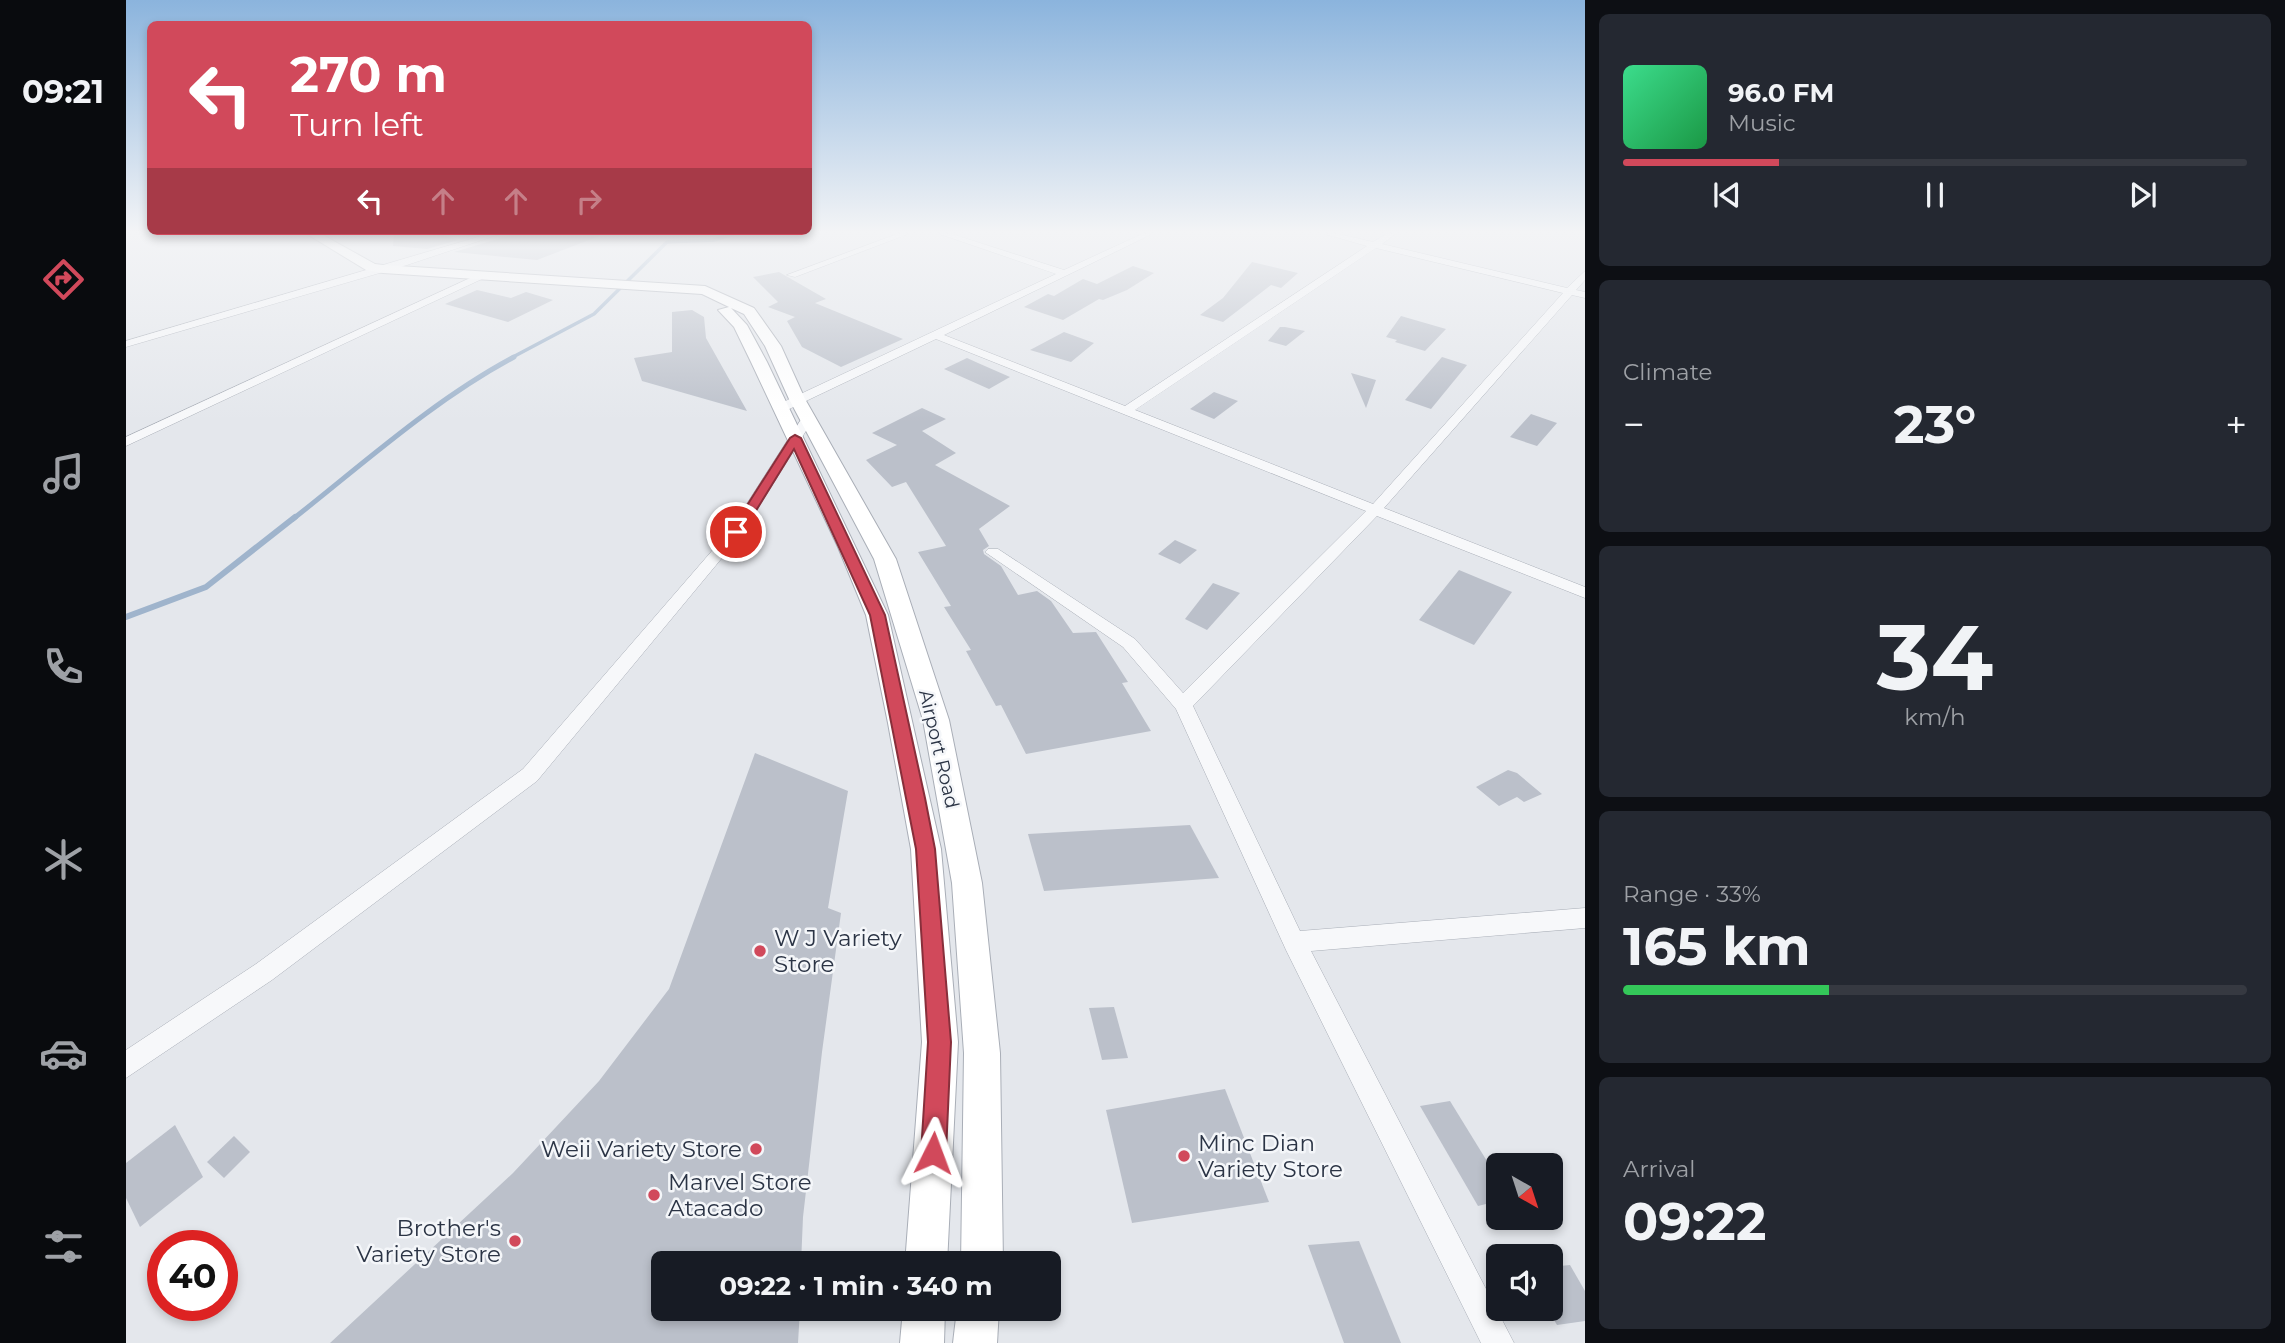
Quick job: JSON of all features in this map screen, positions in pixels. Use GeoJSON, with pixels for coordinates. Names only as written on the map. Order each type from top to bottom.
{"type":"FeatureCollection","features":[{"type":"Feature","properties":{"kind":"street"},"geometry":{"type":"LineString","coordinates":[[126,344],[288,297]]}},
{"type":"Feature","properties":{"kind":"street"},"geometry":{"type":"LineString","coordinates":[[126,442],[437,297]]}},
{"type":"Feature","properties":{"kind":"street","name":"Airport Road"},"geometry":{"type":"LineString","coordinates":[[687,297],[729,312],[740,325],[885,559],[936,720],[962,861],[982,1053],[982,1251]]}},
{"type":"Feature","properties":{"kind":"street"},"geometry":{"type":"LineString","coordinates":[[126,1065],[264,972],[530,775],[736,532],[795,416],[936,334],[1017,297]]}},
{"type":"Feature","properties":{"kind":"street"},"geometry":{"type":"LineString","coordinates":[[1126,410],[1297,297]]}},
{"type":"Feature","properties":{"kind":"street"},"geometry":{"type":"LineString","coordinates":[[1183,705],[1376,509],[1573,297]]}},
{"type":"Feature","properties":{"kind":"street"},"geometry":{"type":"LineString","coordinates":[[936,334],[1585,593]]}},
{"type":"Feature","properties":{"kind":"street","name":"Airport Road"},"geometry":{"type":"LineString","coordinates":[[795,416],[877,615],[901,723],[927,864],[940,1042],[927,1251]]}},
{"type":"Feature","properties":{"kind":"street"},"geometry":{"type":"LineString","coordinates":[[993,552],[1129,643],[1183,705],[1294,942],[1498,1343]]}},
{"type":"Feature","properties":{"kind":"street"},"geometry":{"type":"LineString","coordinates":[[927,864],[962,861]]}},
{"type":"Feature","properties":{"kind":"street"},"geometry":{"type":"LineString","coordinates":[[1294,942],[1585,918]]}},
{"type":"Feature","properties":{"kind":"street"},"geometry":{"type":"LineString","coordinates":[[922,1343],[923,1321]]}},
{"type":"Feature","properties":{"kind":"street"},"geometry":{"type":"LineString","coordinates":[[975,1343],[977,1321]]}},
{"type":"Feature","properties":{"kind":"building"},"geometry":{"type":"Polygon","coordinates":[[[462,297],[542,297],[553,300],[508,322],[445,304],[462,297]]]}},
{"type":"Feature","properties":{"kind":"building"},"geometry":{"type":"Polygon","coordinates":[[[773,297],[822,297],[826,299],[815,303],[903,339],[841,367],[802,347],[787,321],[795,317],[768,307],[778,302],[773,297]]]}},
{"type":"Feature","properties":{"kind":"building"},"geometry":{"type":"Polygon","coordinates":[[[1043,297],[1111,297],[1099,299],[1063,320],[1024,307],[1043,297]]]}},
{"type":"Feature","properties":{"kind":"building"},"geometry":{"type":"Polygon","coordinates":[[[1256,297],[1223,322],[1200,315],[1223,298],[1256,297]]]}},
{"type":"Feature","properties":{"kind":"building"},"geometry":{"type":"Polygon","coordinates":[[[692,310],[704,317],[706,338],[747,411],[642,381],[634,358],[672,352],[672,312],[692,310]]]}},
{"type":"Feature","properties":{"kind":"building"},"geometry":{"type":"Polygon","coordinates":[[[1401,316],[1446,329],[1425,351],[1386,337],[1401,316]]]}},
{"type":"Feature","properties":{"kind":"building"},"geometry":{"type":"Polygon","coordinates":[[[1280,327],[1305,331],[1286,346],[1268,341],[1280,327]]]}},
{"type":"Feature","properties":{"kind":"building"},"geometry":{"type":"Polygon","coordinates":[[[1064,332],[1094,343],[1071,362],[1030,350],[1064,332]]]}},
{"type":"Feature","properties":{"kind":"building"},"geometry":{"type":"Polygon","coordinates":[[[1442,357],[1467,365],[1431,409],[1405,400],[1442,357]]]}},
{"type":"Feature","properties":{"kind":"building"},"geometry":{"type":"Polygon","coordinates":[[[967,358],[1010,377],[989,389],[944,369],[967,358]]]}},
{"type":"Feature","properties":{"kind":"building"},"geometry":{"type":"Polygon","coordinates":[[[1351,373],[1376,380],[1366,408],[1351,373]]]}},
{"type":"Feature","properties":{"kind":"building"},"geometry":{"type":"Polygon","coordinates":[[[1214,392],[1238,401],[1214,419],[1190,409],[1214,392]]]}},
{"type":"Feature","properties":{"kind":"building"},"geometry":{"type":"Polygon","coordinates":[[[922,408],[946,419],[922,431],[956,453],[935,465],[1010,506],[979,529],[989,546],[983,550],[984,554],[1001,566],[1018,595],[1037,591],[1051,601],[1073,633],[1096,632],[1128,682],[1122,683],[1151,731],[1026,754],[1001,705],[996,706],[966,651],[971,650],[944,607],[951,606],[918,552],[946,546],[906,482],[892,487],[866,460],[897,445],[872,433],[922,408]]]}},
{"type":"Feature","properties":{"kind":"building"},"geometry":{"type":"Polygon","coordinates":[[[1531,414],[1557,423],[1537,446],[1510,437],[1531,414]]]}},
{"type":"Feature","properties":{"kind":"building"},"geometry":{"type":"Polygon","coordinates":[[[1175,540],[1197,550],[1180,564],[1158,554],[1175,540]]]}},
{"type":"Feature","properties":{"kind":"building"},"geometry":{"type":"Polygon","coordinates":[[[1459,570],[1512,592],[1474,645],[1419,620],[1459,570]]]}},
{"type":"Feature","properties":{"kind":"building"},"geometry":{"type":"Polygon","coordinates":[[[1213,583],[1240,593],[1207,630],[1185,619],[1213,583]]]}},
{"type":"Feature","properties":{"kind":"building"},"geometry":{"type":"Polygon","coordinates":[[[755,753],[848,791],[828,908],[841,913],[822,1052],[802,1251],[651,1251],[651,1321],[799,1321],[798,1343],[330,1343],[513,1173],[599,1081],[669,989],[755,753]]]}},
{"type":"Feature","properties":{"kind":"building"},"geometry":{"type":"Polygon","coordinates":[[[1508,770],[1517,773],[1542,794],[1524,802],[1517,797],[1499,806],[1476,787],[1508,770]]]}},
{"type":"Feature","properties":{"kind":"building"},"geometry":{"type":"Polygon","coordinates":[[[1190,825],[1219,878],[1044,891],[1028,834],[1190,825]]]}},
{"type":"Feature","properties":{"kind":"building"},"geometry":{"type":"Polygon","coordinates":[[[1114,1007],[1128,1058],[1102,1060],[1089,1008],[1114,1007]]]}},
{"type":"Feature","properties":{"kind":"building","name":"Minc Dian Variety Store"},"geometry":{"type":"Polygon","coordinates":[[[1225,1089],[1269,1202],[1132,1223],[1106,1110],[1225,1089]]]}},
{"type":"Feature","properties":{"kind":"building"},"geometry":{"type":"Polygon","coordinates":[[[1450,1101],[1486,1160],[1486,1204],[1478,1206],[1420,1106],[1450,1101]]]}},
{"type":"Feature","properties":{"kind":"building"},"geometry":{"type":"Polygon","coordinates":[[[175,1125],[203,1177],[140,1227],[126,1198],[126,1163],[175,1125]]]}},
{"type":"Feature","properties":{"kind":"building"},"geometry":{"type":"Polygon","coordinates":[[[234,1136],[250,1152],[224,1178],[207,1162],[234,1136]]]}},
{"type":"Feature","properties":{"kind":"building"},"geometry":{"type":"Polygon","coordinates":[[[1359,1241],[1401,1343],[1344,1343],[1308,1245],[1359,1241]]]}},
{"type":"Feature","properties":{"kind":"building"},"geometry":{"type":"Polygon","coordinates":[[[1570,1265],[1585,1291],[1585,1321],[1557,1325],[1555,1321],[1563,1321],[1563,1266],[1570,1265]]]}},
{"type":"Feature","properties":{"kind":"waterway"},"geometry":{"type":"LineString","coordinates":[[511,358],[594,314],[612,297]]}},
{"type":"Feature","properties":{"kind":"waterway"},"geometry":{"type":"LineString","coordinates":[[293,519],[428,412],[514,357]]}},
{"type":"Feature","properties":{"kind":"waterway"},"geometry":{"type":"LineString","coordinates":[[126,617],[206,587],[295,517]]}},
{"type":"Feature","properties":{"kind":"place","name":"W J Variety Store"},"geometry":{"type":"Point","coordinates":[760,951]}},
{"type":"Feature","properties":{"kind":"place","name":"Weii Variety Store"},"geometry":{"type":"Point","coordinates":[756,1149]}},
{"type":"Feature","properties":{"kind":"place","name":"Minc Dian Variety Store"},"geometry":{"type":"Point","coordinates":[1184,1156]}},
{"type":"Feature","properties":{"kind":"place","name":"Marvel Store Atacado"},"geometry":{"type":"Point","coordinates":[654,1195]}},
{"type":"Feature","properties":{"kind":"place","name":"Brother's Variety Store"},"geometry":{"type":"Point","coordinates":[515,1241]}},
{"type":"Feature","properties":{"kind":"route"},"geometry":{"type":"LineString","coordinates":[[736,532],[795,438],[848,547],[877,615],[926,849],[940,1042],[933,1153]]}}]}
